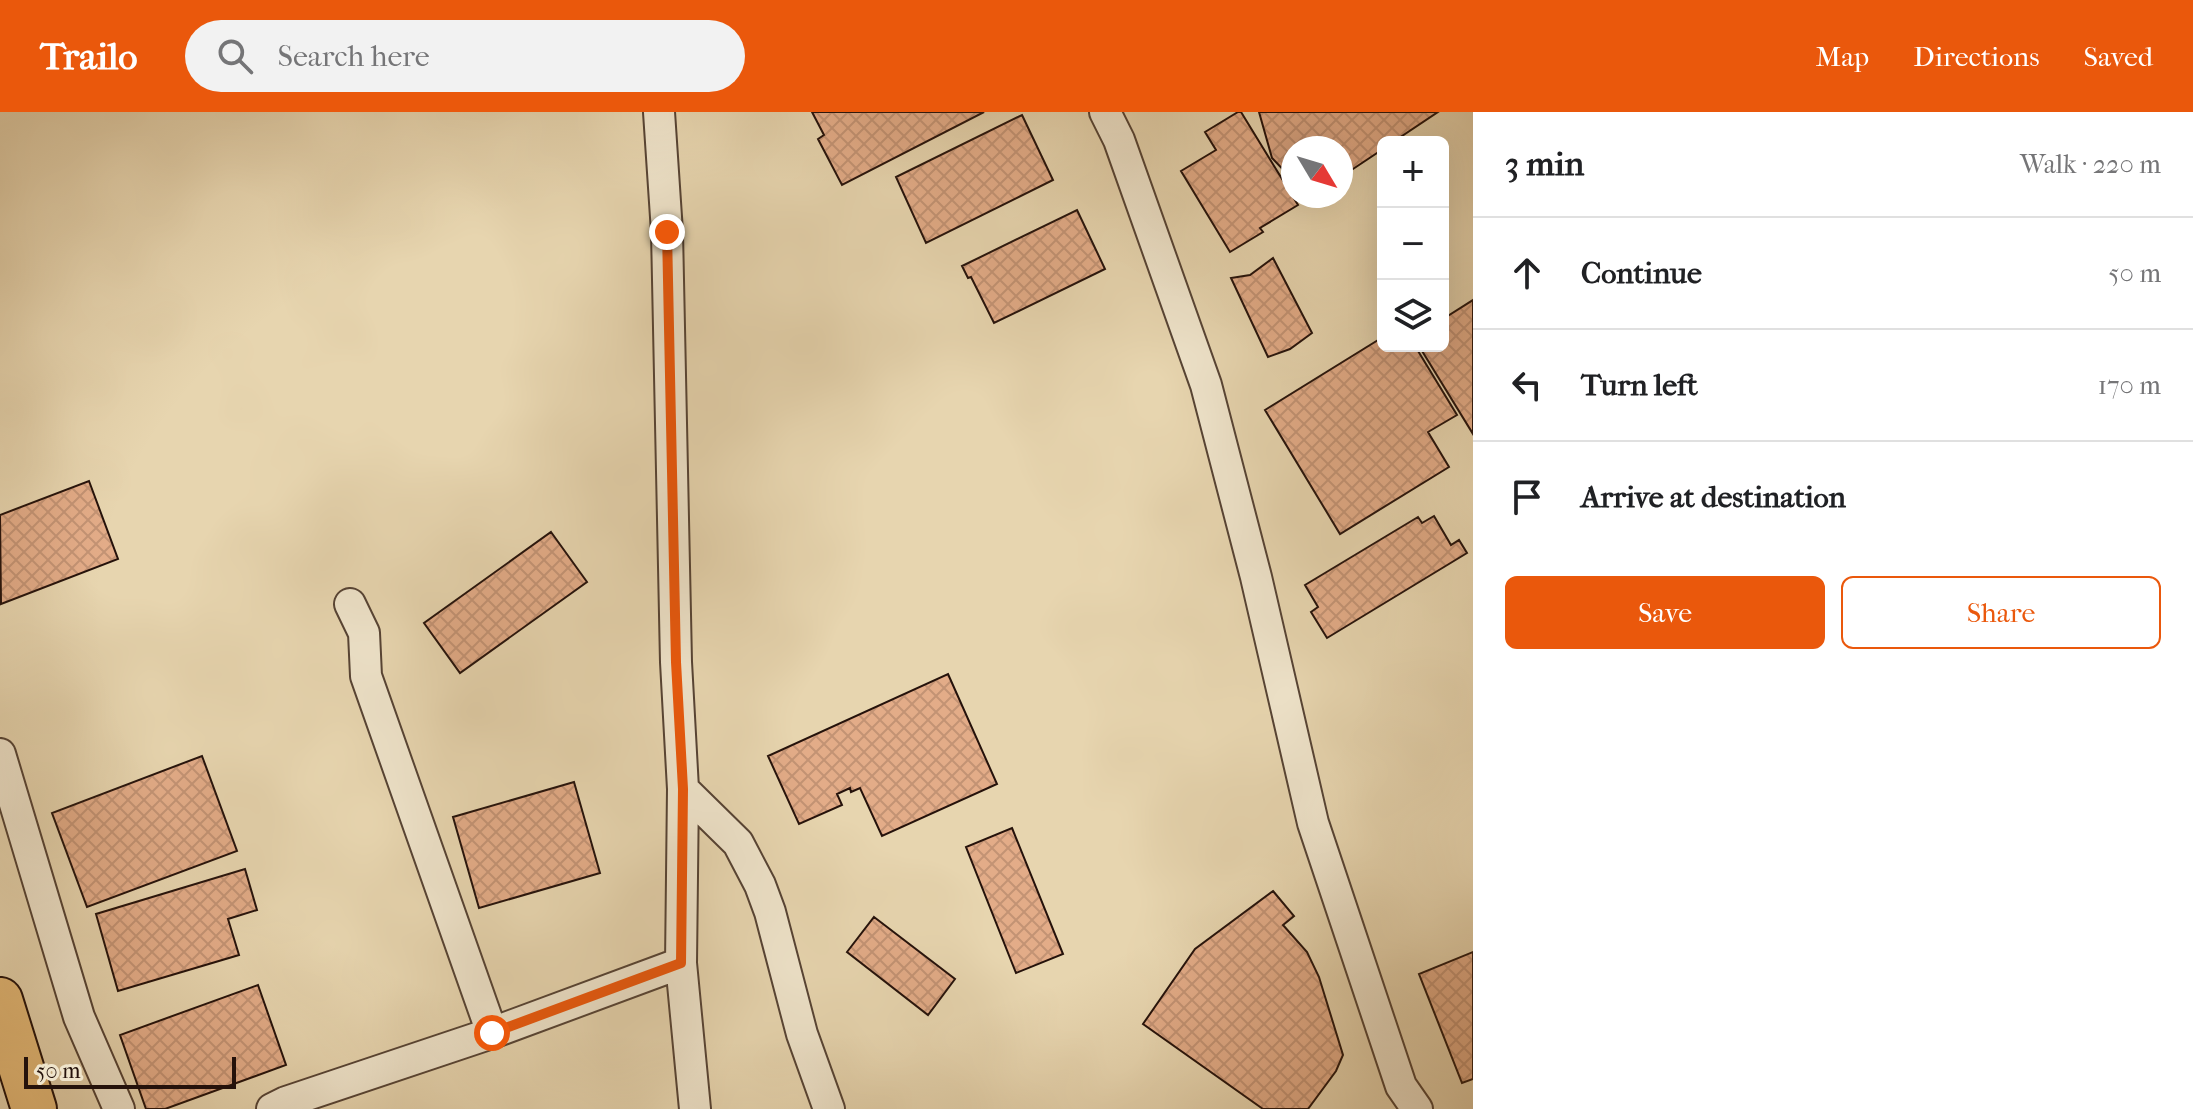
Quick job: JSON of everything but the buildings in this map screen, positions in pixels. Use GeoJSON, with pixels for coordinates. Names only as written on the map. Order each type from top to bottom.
{"type":"FeatureCollection","features":[{"type":"Feature","properties":{"kind":"main road"},"geometry":{"type":"LineString","coordinates":[[0,1000],[34,1109]]}},
{"type":"Feature","properties":{"kind":"street"},"geometry":{"type":"LineString","coordinates":[[659,112],[667,232],[676,662],[683,789],[681,963],[695,1109]]}},
{"type":"Feature","properties":{"kind":"street"},"geometry":{"type":"LineString","coordinates":[[1105,112],[1119,140],[1206,385],[1256,577],[1313,823],[1401,1086],[1417,1109]]}},
{"type":"Feature","properties":{"kind":"street"},"geometry":{"type":"LineString","coordinates":[[350,604],[364,633],[366,676],[492,1033]]}},
{"type":"Feature","properties":{"kind":"street"},"geometry":{"type":"LineString","coordinates":[[0,754],[79,1017],[119,1109]]}},
{"type":"Feature","properties":{"kind":"street"},"geometry":{"type":"LineString","coordinates":[[683,789],[738,843],[760,885],[802,1034],[829,1109]]}},
{"type":"Feature","properties":{"kind":"street"},"geometry":{"type":"LineString","coordinates":[[272,1109],[681,963]]}},
{"type":"Feature","properties":{"kind":"route"},"geometry":{"type":"LineString","coordinates":[[492,1033],[681,963],[683,789],[676,662],[667,232]]}}]}
